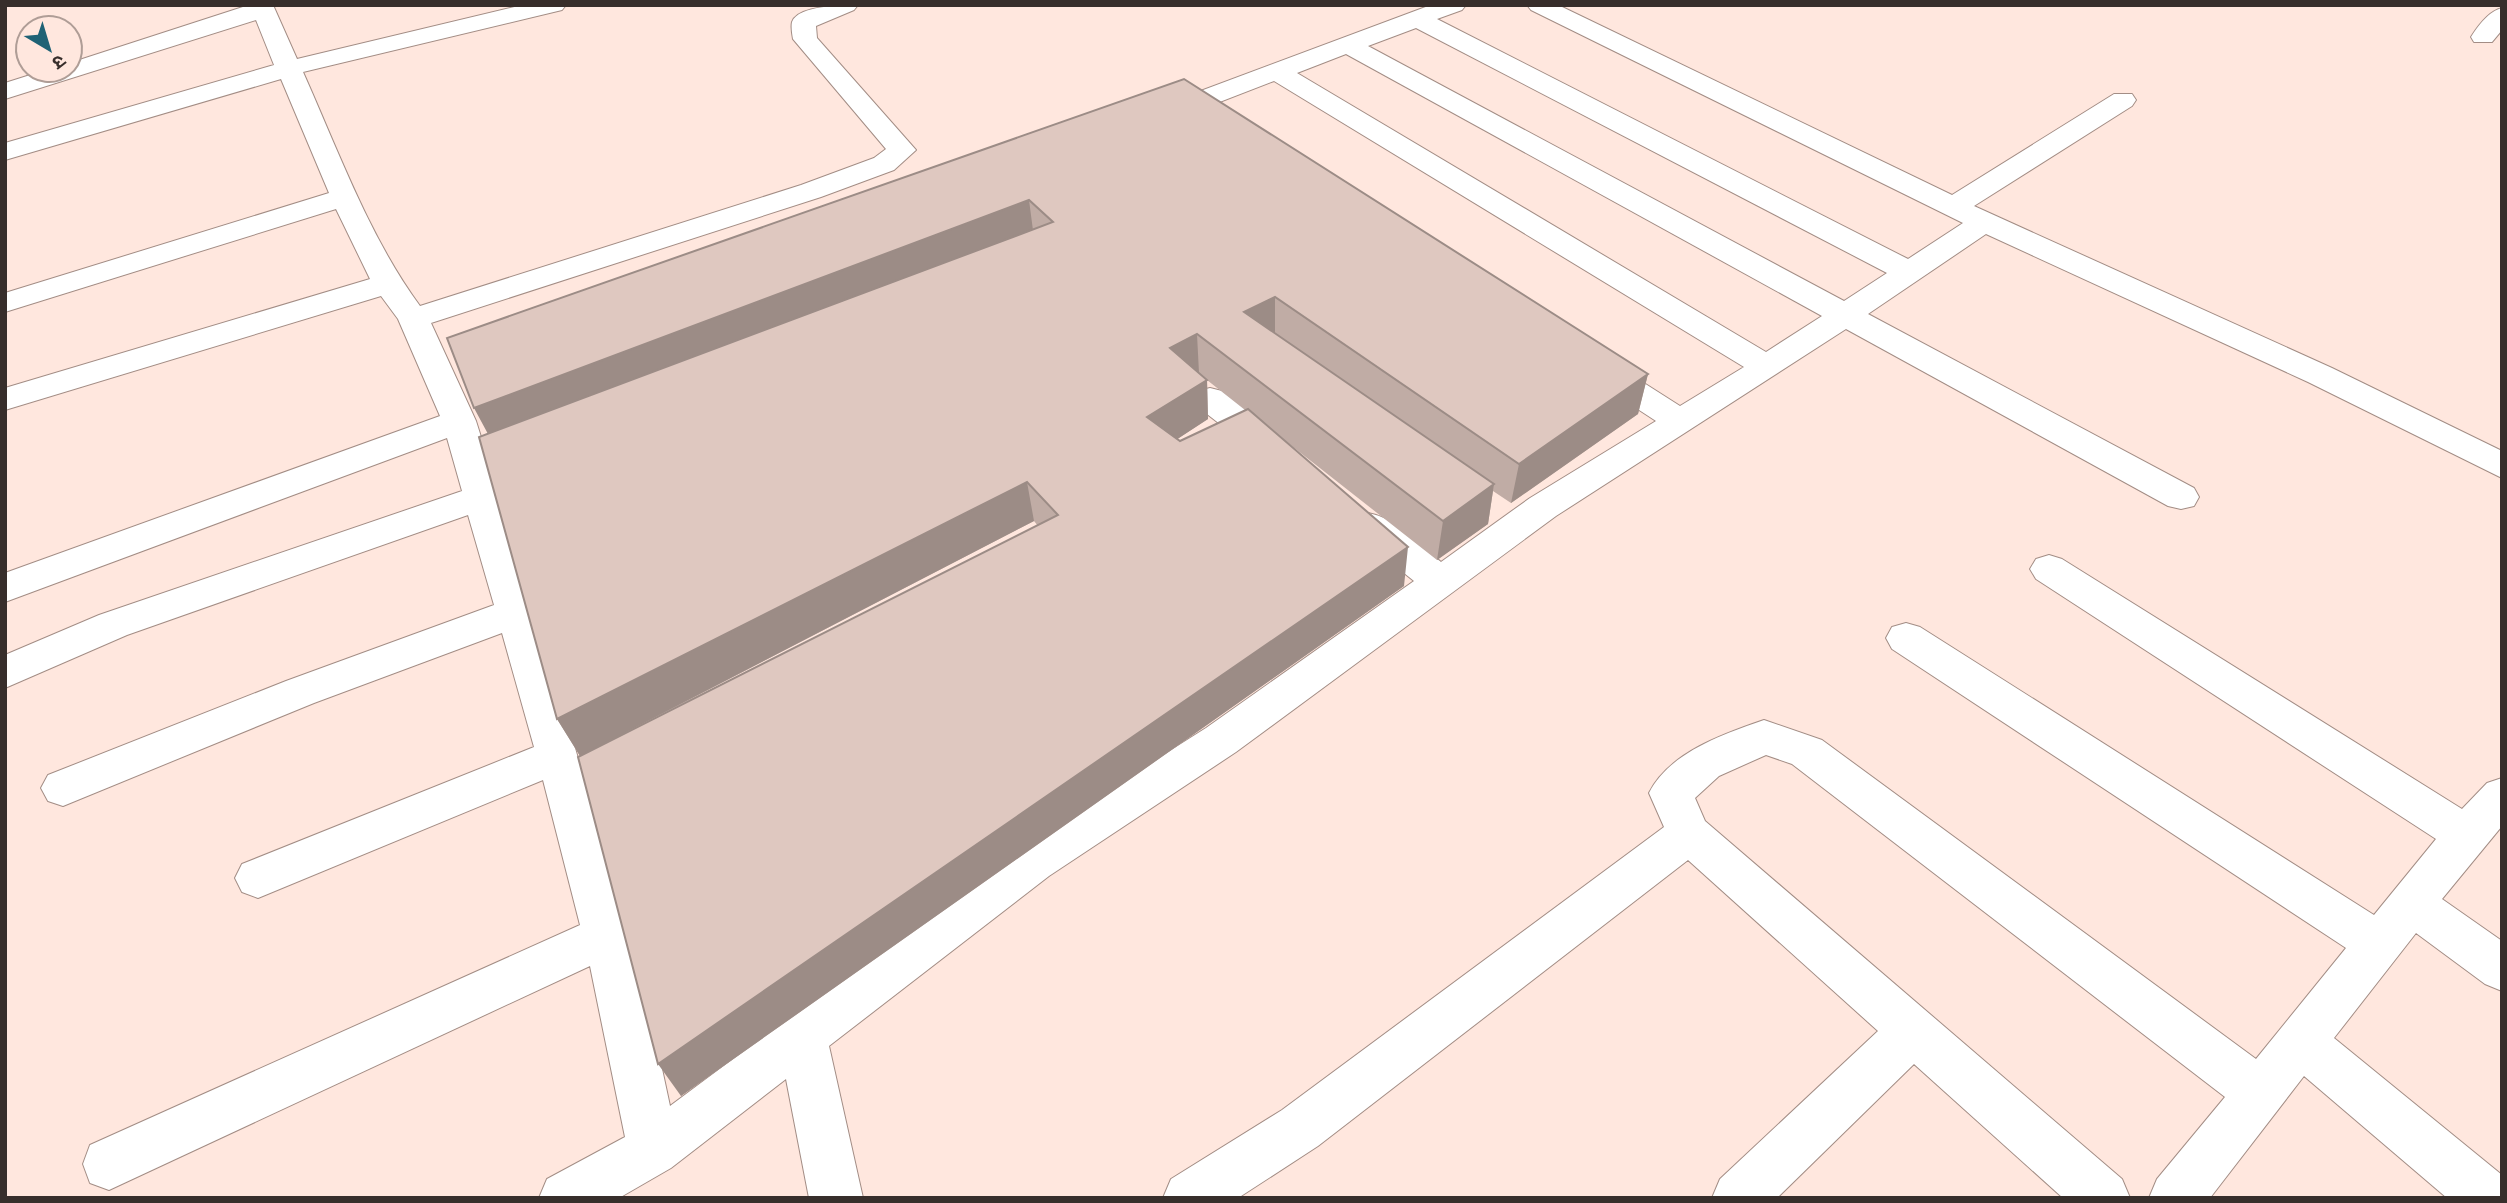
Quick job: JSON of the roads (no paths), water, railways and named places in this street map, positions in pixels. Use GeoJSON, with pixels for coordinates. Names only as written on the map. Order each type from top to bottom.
{"type":"FeatureCollection","features":[{"type":"Feature","properties":{"kind":"street"},"geometry":{"type":"LineString","coordinates":[[5,152],[290,68],[554,5]]}},
{"type":"Feature","properties":{"kind":"street"},"geometry":{"type":"LineString","coordinates":[[413,318],[811,191],[884,164],[902,150],[805,39],[804,22],[846,5]]}},
{"type":"Feature","properties":{"kind":"street"},"geometry":{"type":"LineString","coordinates":[[1140,123],[1203,112],[1277,72],[1454,5]]}},
{"type":"Feature","properties":{"kind":"street"},"geometry":{"type":"LineString","coordinates":[[1539,5],[1969,214],[2320,375],[2502,466]]}},
{"type":"Feature","properties":{"kind":"street"},"geometry":{"type":"LineString","coordinates":[[5,91],[262,8],[345,197],[388,284],[452,373],[459,421],[485,478],[517,612],[623,999],[653,1150]]}},
{"type":"Feature","properties":{"kind":"street"},"geometry":{"type":"LineString","coordinates":[[2483,37],[2502,15]]}},
{"type":"Feature","properties":{"kind":"street"},"geometry":{"type":"LineString","coordinates":[[1418,19],[1909,272]]}},
{"type":"Feature","properties":{"kind":"street"},"geometry":{"type":"LineString","coordinates":[[1348,45],[2181,497]]}},
{"type":"Feature","properties":{"kind":"street"},"geometry":{"type":"LineString","coordinates":[[1277,72],[1767,367]]}},
{"type":"Feature","properties":{"kind":"street"},"geometry":{"type":"LineString","coordinates":[[566,1198],[653,1150],[1032,862],[1221,740],[1517,527],[1767,367],[1909,272],[1969,214],[2123,100]]}},
{"type":"Feature","properties":{"kind":"street"},"geometry":{"type":"LineString","coordinates":[[5,303],[345,197]]}},
{"type":"Feature","properties":{"kind":"street"},"geometry":{"type":"LineString","coordinates":[[5,399],[388,284]]}},
{"type":"Feature","properties":{"kind":"street"},"geometry":{"type":"LineString","coordinates":[[1575,353],[1679,421]]}},
{"type":"Feature","properties":{"kind":"street"},"geometry":{"type":"LineString","coordinates":[[1210,399],[1294,466]]}},
{"type":"Feature","properties":{"kind":"street"},"geometry":{"type":"LineString","coordinates":[[5,588],[459,421]]}},
{"type":"Feature","properties":{"kind":"street"},"geometry":{"type":"LineString","coordinates":[[5,672],[113,625],[485,478]]}},
{"type":"Feature","properties":{"kind":"street"},"geometry":{"type":"LineString","coordinates":[[1336,499],[1441,583]]}},
{"type":"Feature","properties":{"kind":"street"},"geometry":{"type":"LineString","coordinates":[[1485,503],[1517,527]]}},
{"type":"Feature","properties":{"kind":"street"},"geometry":{"type":"LineString","coordinates":[[2049,569],[2466,835]]}},
{"type":"Feature","properties":{"kind":"street"},"geometry":{"type":"LineString","coordinates":[[63,788],[300,692],[517,612]]}},
{"type":"Feature","properties":{"kind":"street"},"geometry":{"type":"LineString","coordinates":[[1906,638],[2379,944]]}},
{"type":"Feature","properties":{"kind":"street"},"geometry":{"type":"LineString","coordinates":[[2103,1198],[1689,834],[1671,793],[1704,764],[1764,737],[1807,752],[2261,1093]]}},
{"type":"Feature","properties":{"kind":"street"},"geometry":{"type":"LineString","coordinates":[[258,878],[561,772],[603,770]]}},
{"type":"Feature","properties":{"kind":"street"},"geometry":{"type":"LineString","coordinates":[[2183,1196],[2379,944],[2466,835],[2502,796]]}},
{"type":"Feature","properties":{"kind":"street"},"geometry":{"type":"LineString","coordinates":[[1190,1198],[1300,1128],[1689,834]]}},
{"type":"Feature","properties":{"kind":"street"},"geometry":{"type":"LineString","coordinates":[[2412,904],[2502,968]]}},
{"type":"Feature","properties":{"kind":"street"},"geometry":{"type":"LineString","coordinates":[[109,1164],[604,937]]}},
{"type":"Feature","properties":{"kind":"street"},"geometry":{"type":"LineString","coordinates":[[1739,1198],[1913,1031]]}},
{"type":"Feature","properties":{"kind":"street"},"geometry":{"type":"LineString","coordinates":[[802,1035],[836,1198]]}},
{"type":"Feature","properties":{"kind":"street"},"geometry":{"type":"LineString","coordinates":[[2301,1042],[2488,1198]]}}]}
